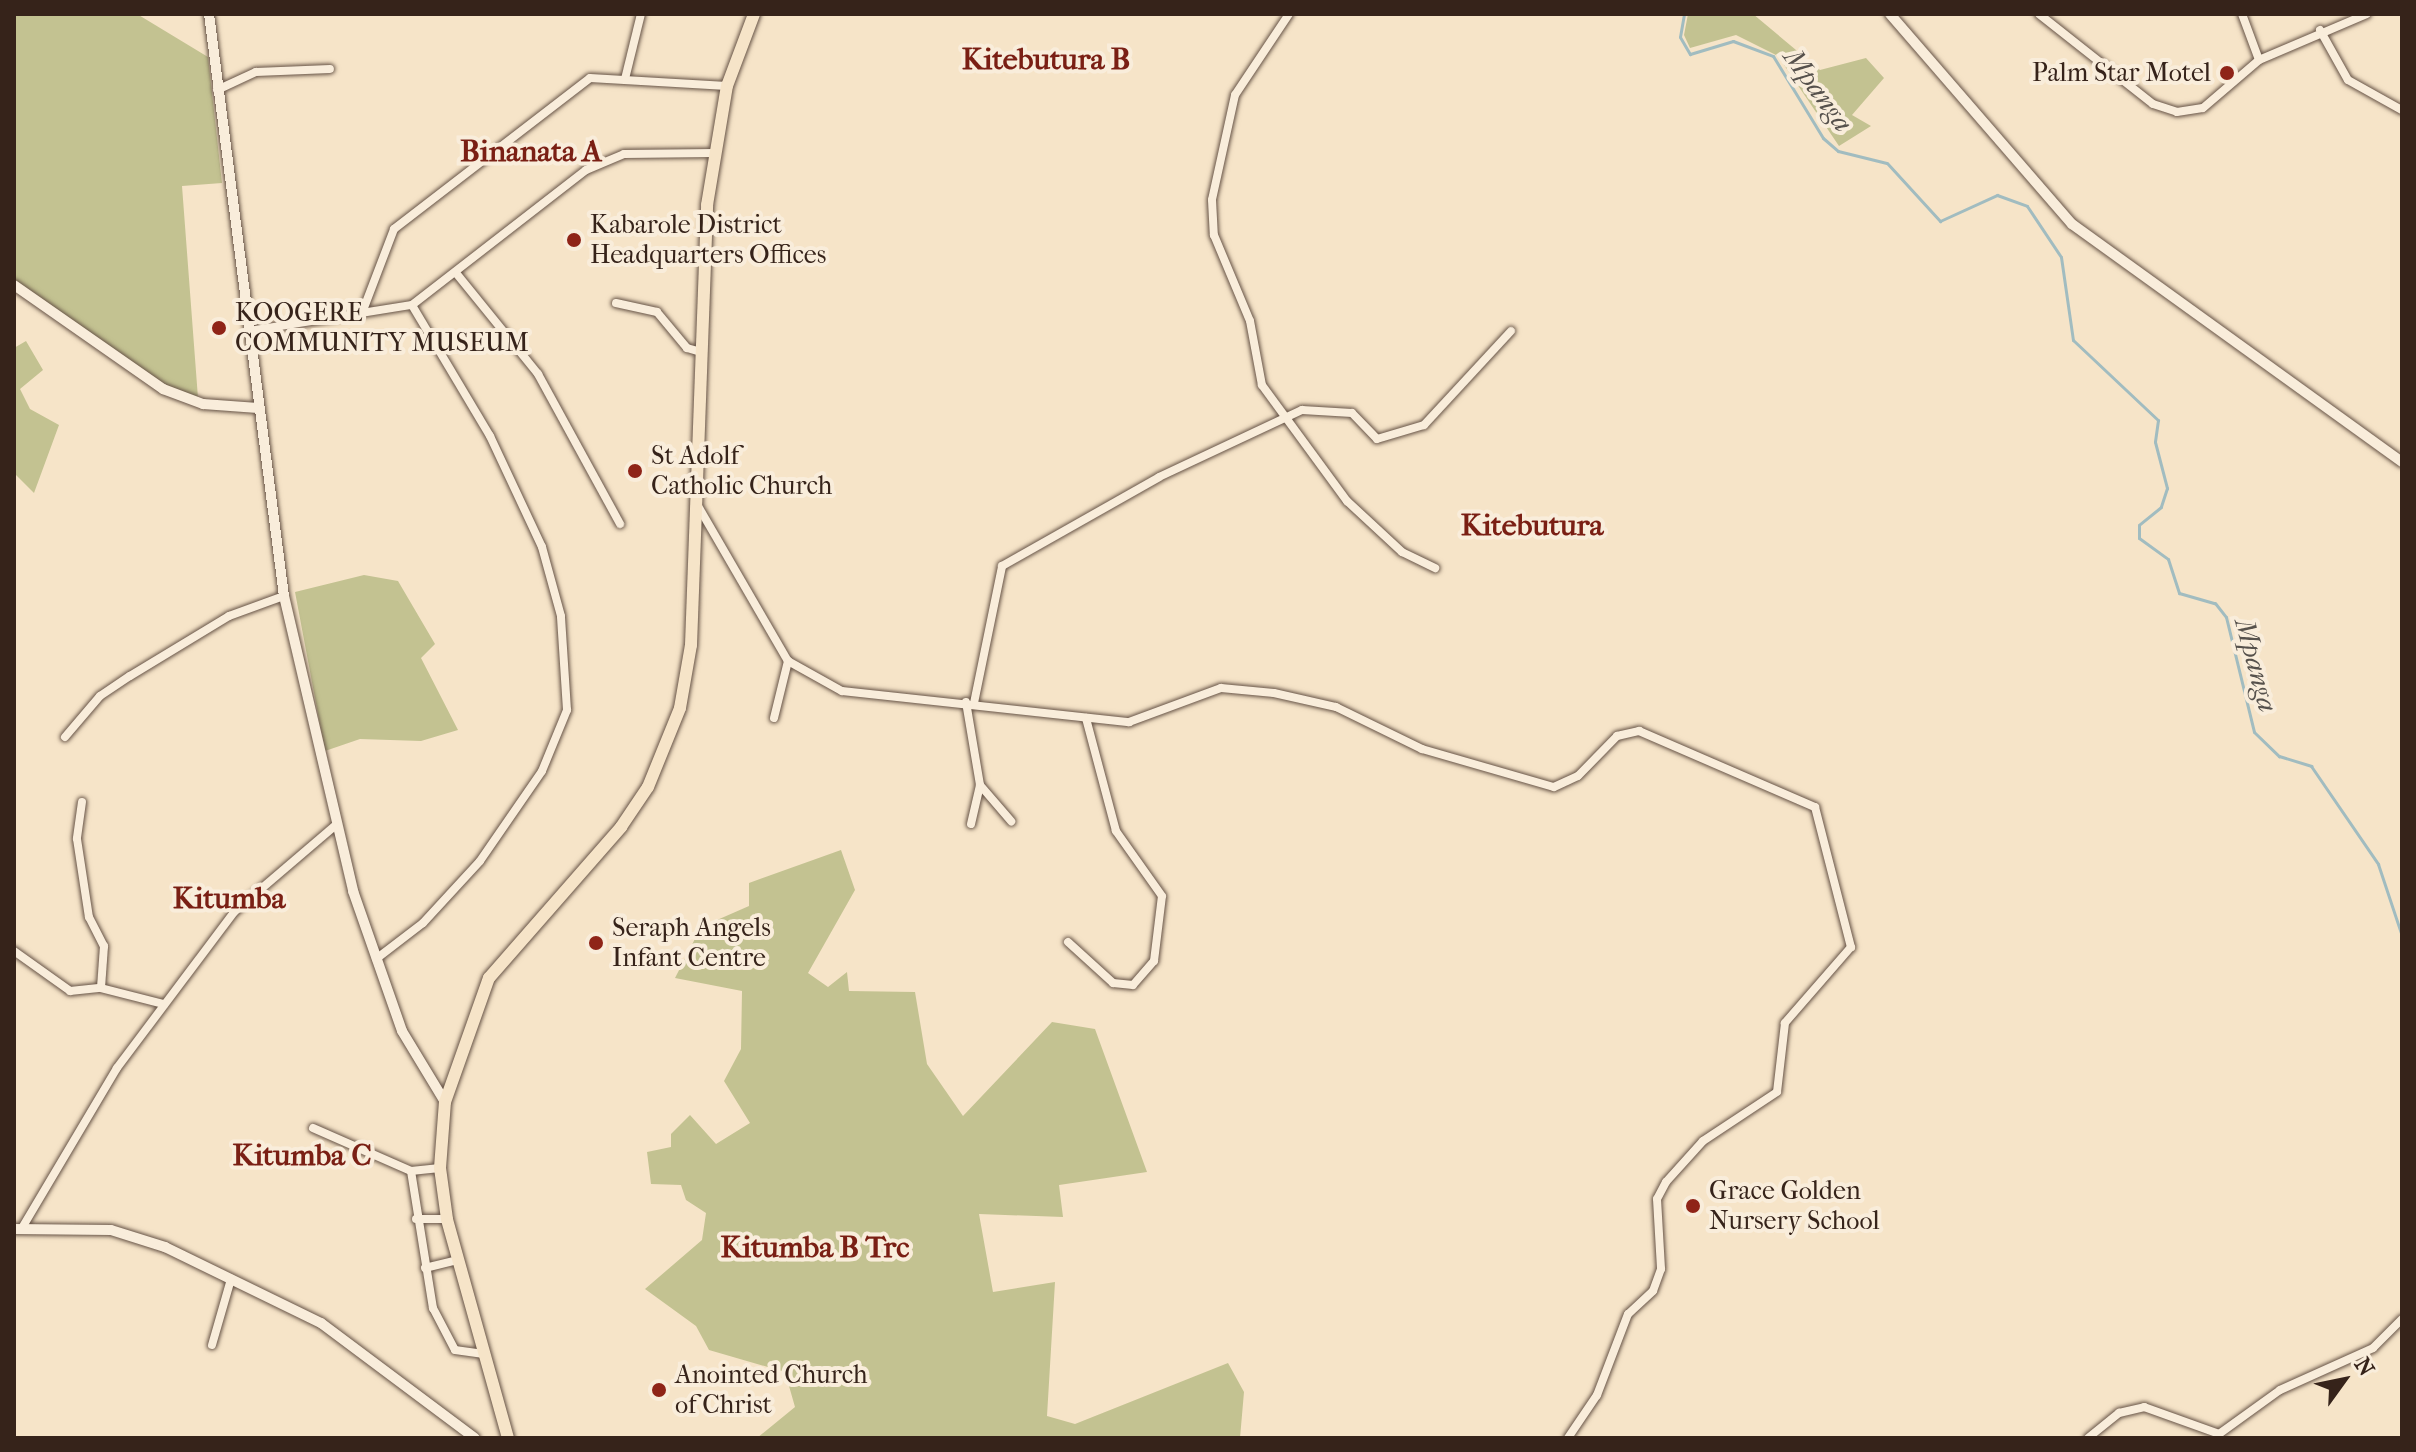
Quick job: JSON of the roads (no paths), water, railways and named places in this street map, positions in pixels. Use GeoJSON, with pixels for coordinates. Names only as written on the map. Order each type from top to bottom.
{"type":"FeatureCollection","features":[{"type":"Feature","properties":{"kind":"highway"},"geometry":{"type":"LineString","coordinates":[[508,1438],[447,1219],[440,1168],[445,1102],[489,978],[621,827],[669,742],[688,670],[701,352],[714,153],[727,86],[754,14]]}},
{"type":"Feature","properties":{"kind":"street"},"geometry":{"type":"LineString","coordinates":[[209,14],[216,91],[284,596],[336,825],[376,959],[402,1031],[445,1102]]}},
{"type":"Feature","properties":{"kind":"street"},"geometry":{"type":"LineString","coordinates":[[625,79],[641,14]]}},
{"type":"Feature","properties":{"kind":"street"},"geometry":{"type":"LineString","coordinates":[[1289,14],[1235,95],[1211,216],[1250,321],[1262,385],[1347,501],[1402,552],[1435,568]]}},
{"type":"Feature","properties":{"kind":"street"},"geometry":{"type":"LineString","coordinates":[[1890,14],[2089,238],[2402,462]]}},
{"type":"Feature","properties":{"kind":"street"},"geometry":{"type":"LineString","coordinates":[[2039,14],[2162,109],[2203,108],[2259,60],[2320,30],[2367,14]]}},
{"type":"Feature","properties":{"kind":"street"},"geometry":{"type":"LineString","coordinates":[[2242,14],[2259,60]]}},
{"type":"Feature","properties":{"kind":"street"},"geometry":{"type":"LineString","coordinates":[[2320,30],[2348,80],[2402,110]]}},
{"type":"Feature","properties":{"kind":"street"},"geometry":{"type":"LineString","coordinates":[[216,91],[256,72],[330,69]]}},
{"type":"Feature","properties":{"kind":"street"},"geometry":{"type":"LineString","coordinates":[[362,313],[394,229],[590,78],[727,86]]}},
{"type":"Feature","properties":{"kind":"street"},"geometry":{"type":"LineString","coordinates":[[249,331],[412,305],[610,158],[714,153]]}},
{"type":"Feature","properties":{"kind":"street"},"geometry":{"type":"LineString","coordinates":[[456,273],[538,374],[620,524]]}},
{"type":"Feature","properties":{"kind":"street"},"geometry":{"type":"LineString","coordinates":[[14,285],[163,389],[203,404],[258,408]]}},
{"type":"Feature","properties":{"kind":"street"},"geometry":{"type":"LineString","coordinates":[[616,303],[657,312],[687,348],[701,352]]}},
{"type":"Feature","properties":{"kind":"street"},"geometry":{"type":"LineString","coordinates":[[376,959],[423,923],[480,861],[542,771],[567,710],[561,616],[542,547],[490,436],[412,305]]}},
{"type":"Feature","properties":{"kind":"street"},"geometry":{"type":"LineString","coordinates":[[971,824],[980,785],[970,702],[1002,566],[1159,477],[1285,419],[1331,406],[1352,413],[1377,439],[1424,425],[1511,331]]}},
{"type":"Feature","properties":{"kind":"street"},"geometry":{"type":"LineString","coordinates":[[695,501],[788,661],[861,696],[970,702],[1129,722],[1221,688],[1274,693],[1336,707],[1422,749],[1554,787],[1578,776],[1617,736],[1639,731],[1815,807],[1851,947],[1785,1023],[1777,1092],[1703,1141],[1666,1182],[1657,1199],[1662,1245],[1653,1291],[1628,1314],[1597,1395],[1568,1438]]}},
{"type":"Feature","properties":{"kind":"street"},"geometry":{"type":"LineString","coordinates":[[65,737],[100,696],[130,676],[229,616],[284,596]]}},
{"type":"Feature","properties":{"kind":"street"},"geometry":{"type":"LineString","coordinates":[[774,718],[788,661]]}},
{"type":"Feature","properties":{"kind":"street"},"geometry":{"type":"LineString","coordinates":[[1068,942],[1119,987],[1133,985],[1154,961],[1162,896],[1116,831],[1086,718]]}},
{"type":"Feature","properties":{"kind":"street"},"geometry":{"type":"LineString","coordinates":[[980,785],[1011,821]]}},
{"type":"Feature","properties":{"kind":"street"},"geometry":{"type":"LineString","coordinates":[[82,802],[77,839],[87,910],[104,946],[101,988]]}},
{"type":"Feature","properties":{"kind":"street"},"geometry":{"type":"LineString","coordinates":[[18,1228],[164,1004],[250,894],[336,825]]}},
{"type":"Feature","properties":{"kind":"street"},"geometry":{"type":"LineString","coordinates":[[14,951],[70,991],[101,988],[164,1004]]}},
{"type":"Feature","properties":{"kind":"street"},"geometry":{"type":"LineString","coordinates":[[313,1128],[411,1171],[440,1168]]}},
{"type":"Feature","properties":{"kind":"street"},"geometry":{"type":"LineString","coordinates":[[411,1171],[425,1268],[451,1345],[462,1355],[484,1354]]}},
{"type":"Feature","properties":{"kind":"street"},"geometry":{"type":"LineString","coordinates":[[416,1219],[447,1219]]}},
{"type":"Feature","properties":{"kind":"street"},"geometry":{"type":"LineString","coordinates":[[18,1228],[126,1233],[231,1279],[345,1338],[475,1438]]}},
{"type":"Feature","properties":{"kind":"street"},"geometry":{"type":"LineString","coordinates":[[425,1268],[456,1260]]}},
{"type":"Feature","properties":{"kind":"street"},"geometry":{"type":"LineString","coordinates":[[212,1345],[231,1279]]}},
{"type":"Feature","properties":{"kind":"street"},"geometry":{"type":"LineString","coordinates":[[2088,1438],[2119,1413],[2144,1407],[2219,1434],[2280,1390],[2373,1348],[2402,1319]]}},
{"type":"Feature","properties":{"kind":"waterway","name":"Mpanga"},"geometry":{"type":"LineString","coordinates":[[1684,14],[1680,37],[1690,54],[1733,41],[1773,56],[1823,138],[1838,151],[1887,163],[1940,221],[1997,195],[2027,206],[2061,257],[2073,340],[2158,420],[2155,442],[2167,488],[2161,507],[2139,525],[2139,538],[2168,559],[2179,593],[2215,603],[2226,617],[2254,732],[2279,756],[2311,766],[2378,864],[2402,936]]}},
{"type":"Feature","properties":{"kind":"place","name":"Palm Star Motel"},"geometry":{"type":"Point","coordinates":[2227,73]}},
{"type":"Feature","properties":{"kind":"place","name":"Kabarole District Headquarters Offices"},"geometry":{"type":"Point","coordinates":[574,240]}},
{"type":"Feature","properties":{"kind":"place","name":"KOOGERE COMMUNITY MUSEUM"},"geometry":{"type":"Point","coordinates":[219,328]}},
{"type":"Feature","properties":{"kind":"place","name":"St Adolf Catholic Church"},"geometry":{"type":"Point","coordinates":[635,471]}},
{"type":"Feature","properties":{"kind":"place","name":"Seraph Angels Infant Centre"},"geometry":{"type":"Point","coordinates":[596,943]}},
{"type":"Feature","properties":{"kind":"place","name":"Grace Golden Nursery School"},"geometry":{"type":"Point","coordinates":[1693,1206]}},
{"type":"Feature","properties":{"kind":"place","name":"Anointed Church of Christ"},"geometry":{"type":"Point","coordinates":[659,1390]}},
{"type":"Feature","properties":{"kind":"district","name":"Kitebutura B"},"geometry":{"type":"Point","coordinates":[1046,60]}},
{"type":"Feature","properties":{"kind":"district","name":"Binanata A"},"geometry":{"type":"Point","coordinates":[531,152]}},
{"type":"Feature","properties":{"kind":"district","name":"Kitebutura"},"geometry":{"type":"Point","coordinates":[1532,526]}},
{"type":"Feature","properties":{"kind":"district","name":"Kitumba"},"geometry":{"type":"Point","coordinates":[229,899]}},
{"type":"Feature","properties":{"kind":"district","name":"Kitumba C"},"geometry":{"type":"Point","coordinates":[302,1156]}},
{"type":"Feature","properties":{"kind":"district","name":"Kitumba B Trc"},"geometry":{"type":"Point","coordinates":[815,1248]}}]}
